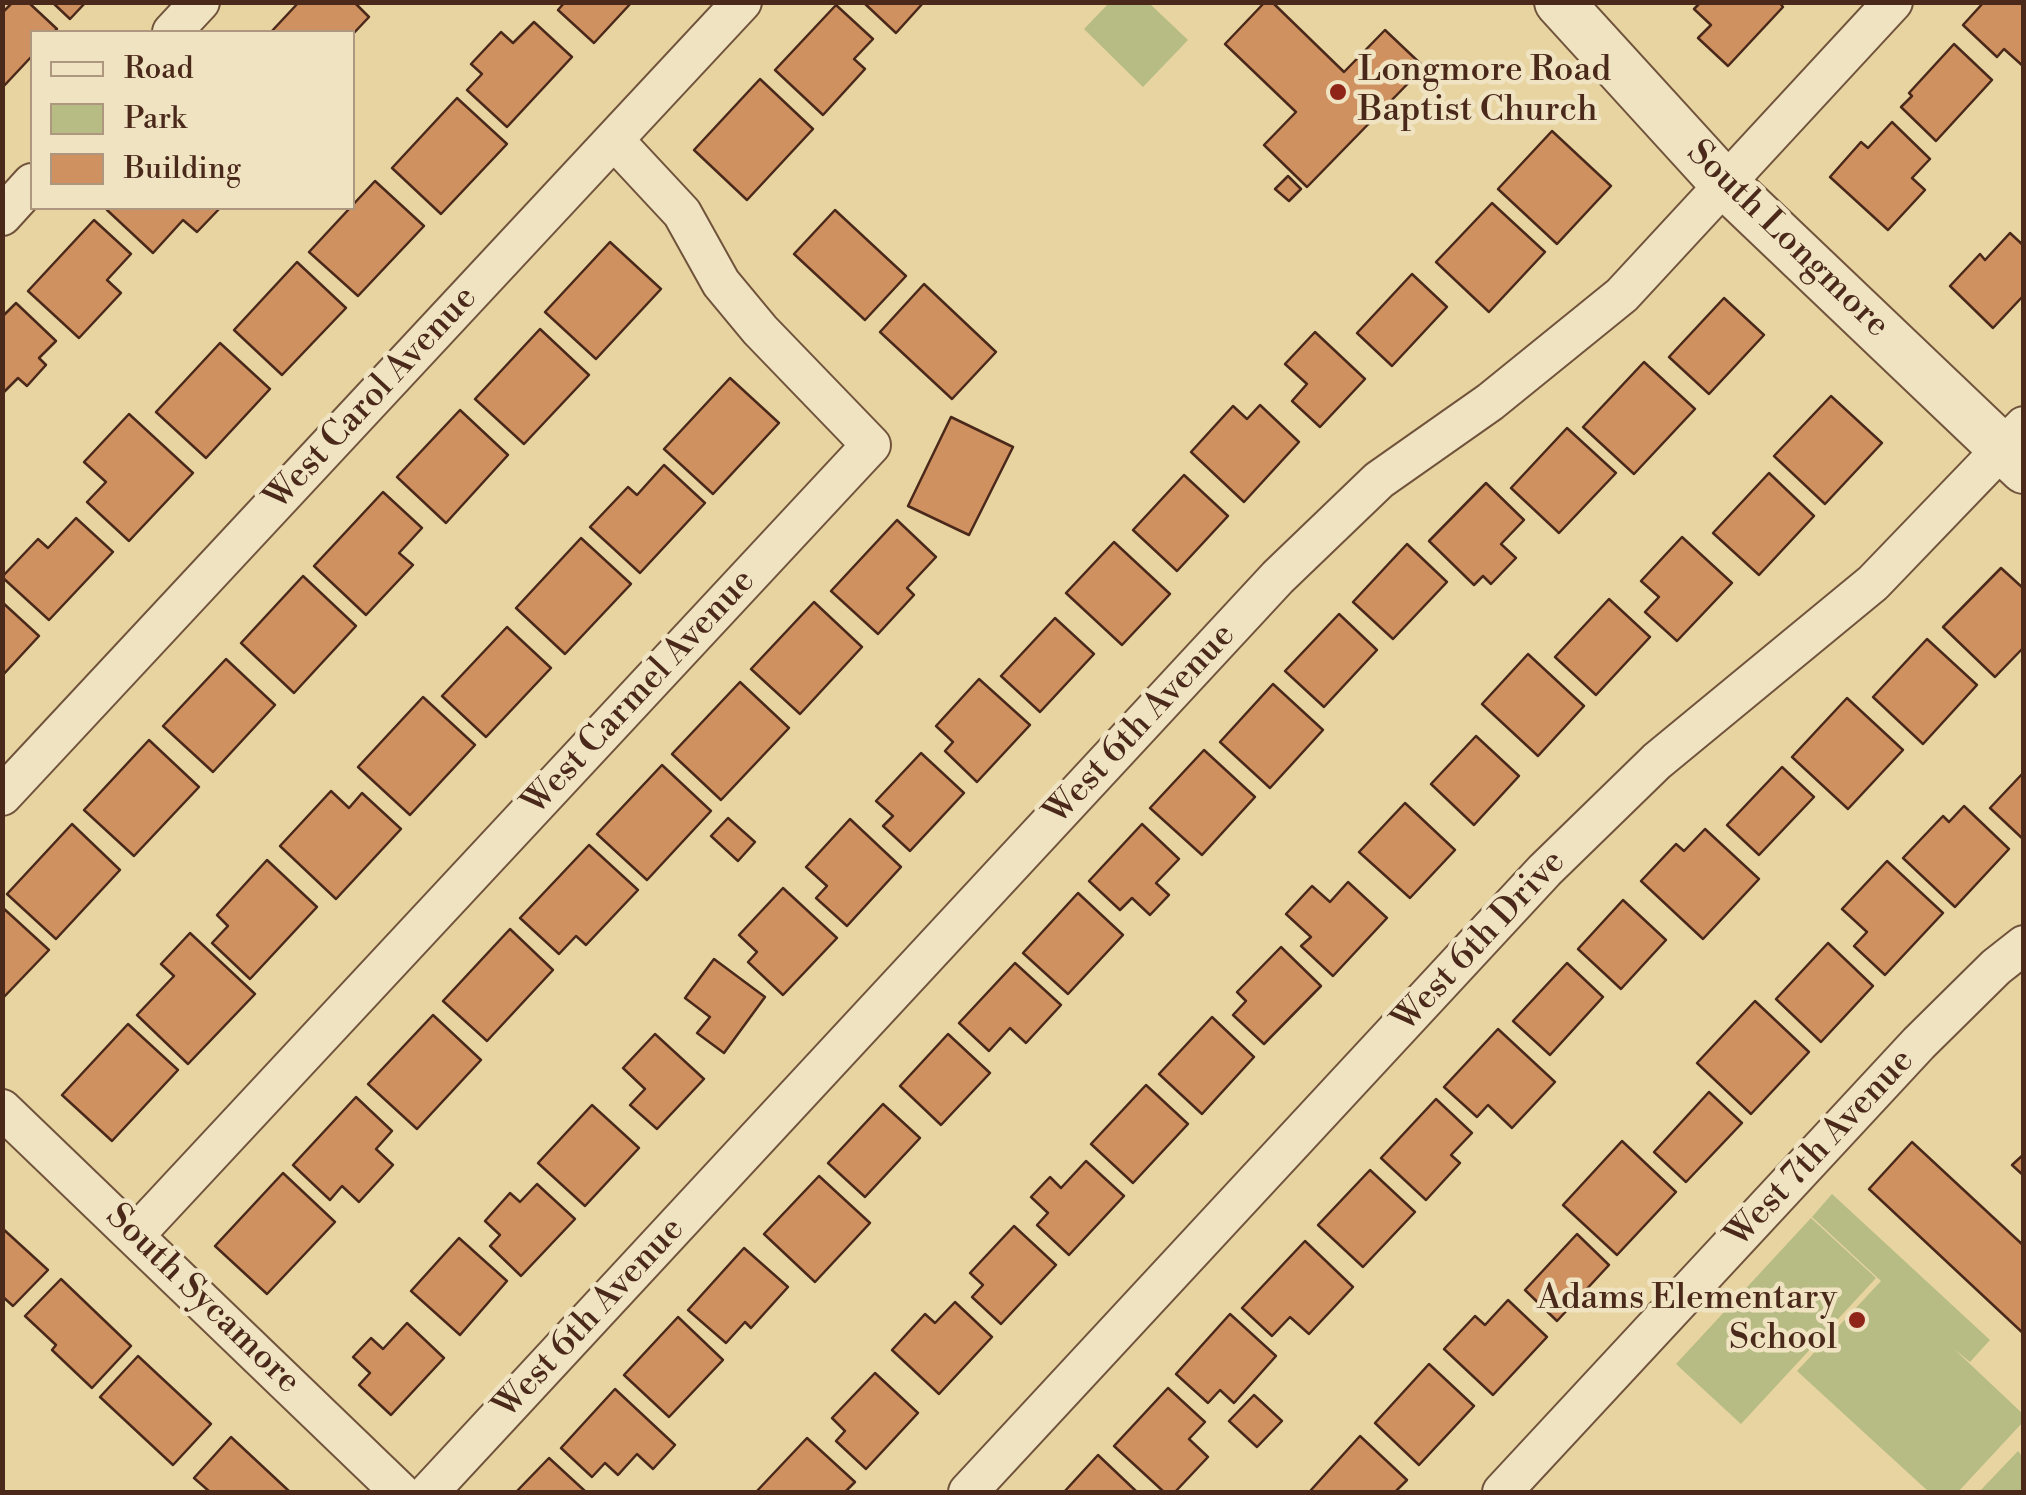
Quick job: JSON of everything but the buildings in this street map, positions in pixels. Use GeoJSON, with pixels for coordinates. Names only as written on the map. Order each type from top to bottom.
{"type":"FeatureCollection","features":[{"type":"Feature","properties":{"kind":"street"},"geometry":{"type":"LineString","coordinates":[[174,30],[200,2]]}},
{"type":"Feature","properties":{"kind":"street","name":"West Carol Avenue"},"geometry":{"type":"LineString","coordinates":[[2,796],[742,2]]}},
{"type":"Feature","properties":{"kind":"street","name":"South Longmore"},"geometry":{"type":"LineString","coordinates":[[1560,2],[1725,184],[2017,448]]}},
{"type":"Feature","properties":{"kind":"street","name":"West 6th Avenue"},"geometry":{"type":"LineString","coordinates":[[430,1492],[1278,577],[1379,480],[1490,402],[1622,295],[1893,2]]}},
{"type":"Feature","properties":{"kind":"street","name":"West Carmel Avenue"},"geometry":{"type":"LineString","coordinates":[[135,1234],[871,445],[760,330],[721,283],[682,214],[614,140]]}},
{"type":"Feature","properties":{"kind":"street"},"geometry":{"type":"LineString","coordinates":[[2,216],[30,185]]}},
{"type":"Feature","properties":{"kind":"street","name":"West 6th Drive"},"geometry":{"type":"LineString","coordinates":[[968,1492],[1545,870],[1658,761],[1873,583],[2017,448]]}},
{"type":"Feature","properties":{"kind":"street","name":"West 7th Avenue"},"geometry":{"type":"LineString","coordinates":[[1502,1492],[1919,1043],[1996,966],[2024,945]]}},
{"type":"Feature","properties":{"kind":"street","name":"South Sycamore"},"geometry":{"type":"LineString","coordinates":[[2,1109],[400,1492]]}},
{"type":"Feature","properties":{"kind":"green space"},"geometry":{"type":"Polygon","coordinates":[[[1109,3],[1149,3],[1188,40],[1143,87],[1084,29],[1109,3]]]}},
{"type":"Feature","properties":{"kind":"green space"},"geometry":{"type":"Polygon","coordinates":[[[1832,1194],[1990,1340],[1970,1362],[1953,1348],[2023,1414],[2023,1422],[1958,1492],[1929,1492],[1797,1371],[1881,1281],[1812,1217],[1832,1194]]]}},
{"type":"Feature","properties":{"kind":"green space"},"geometry":{"type":"Polygon","coordinates":[[[1811,1218],[1876,1278],[1741,1424],[1676,1364],[1811,1218]]]}},
{"type":"Feature","properties":{"kind":"green space"},"geometry":{"type":"Polygon","coordinates":[[[2018,1451],[2023,1457],[2023,1492],[1979,1492],[2018,1451]]]}},
{"type":"Feature","properties":{"kind":"place","name":"Longmore Road Baptist Church"},"geometry":{"type":"Point","coordinates":[1338,92]}},
{"type":"Feature","properties":{"kind":"place","name":"Adams Elementary School"},"geometry":{"type":"Point","coordinates":[1857,1320]}}]}
